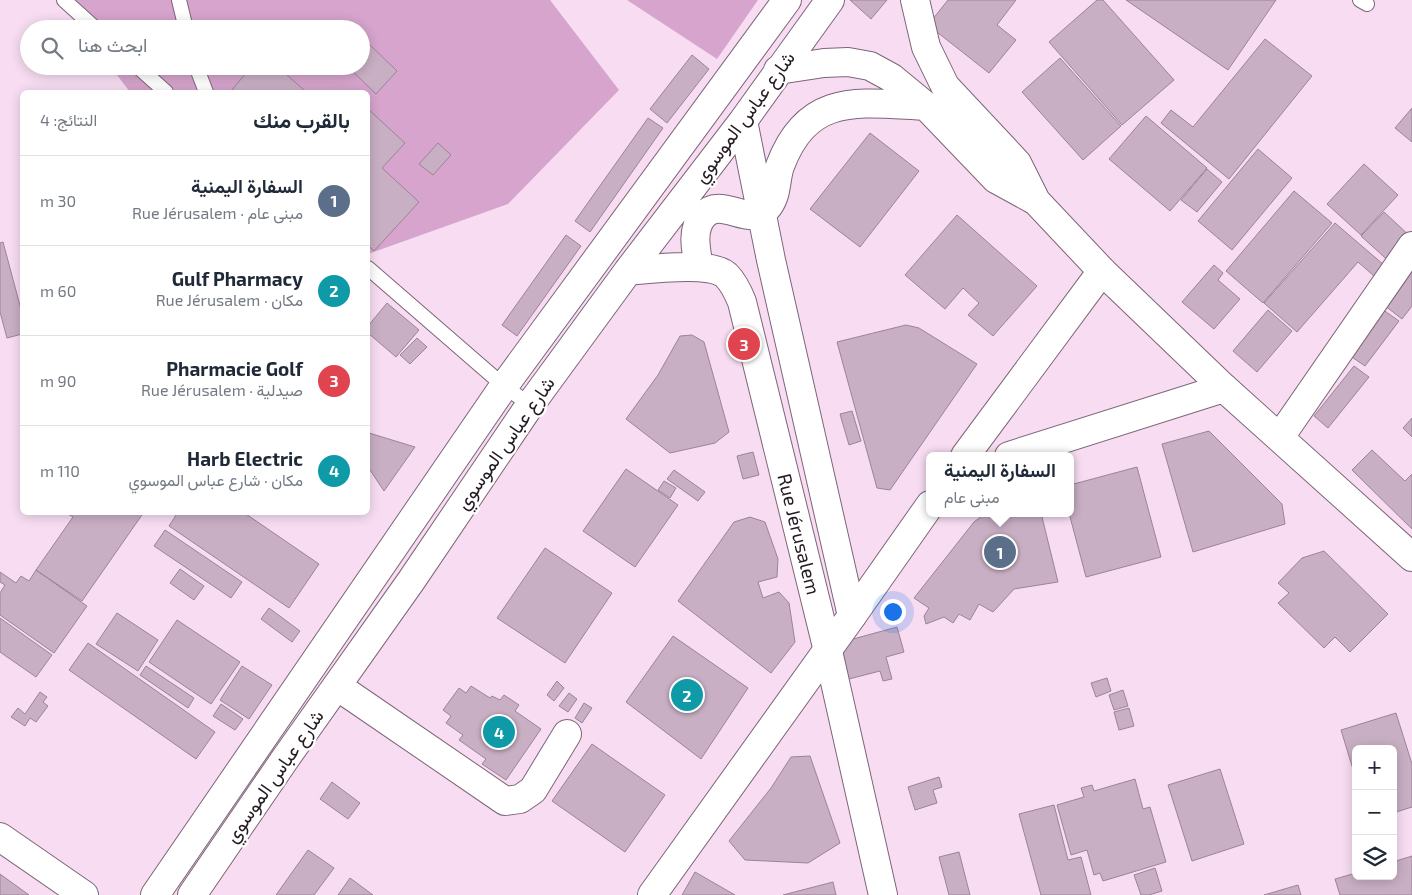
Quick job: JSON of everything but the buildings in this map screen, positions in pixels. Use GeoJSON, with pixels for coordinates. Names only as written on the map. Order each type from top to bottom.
{"type":"FeatureCollection","features":[{"type":"Feature","properties":{"kind":"street","name":"شارع عباس الموسوي"},"geometry":{"type":"LineString","coordinates":[[155,895],[504,386],[787,0]]}},
{"type":"Feature","properties":{"kind":"street","name":"شارع عباس الموسوي"},"geometry":{"type":"LineString","coordinates":[[192,895],[410,581],[530,404],[628,271],[743,121],[830,0]]}},
{"type":"Feature","properties":{"kind":"street"},"geometry":{"type":"LineString","coordinates":[[921,6],[926,47],[945,86],[1017,163],[1036,201],[1102,271],[1224,388],[1412,557]]}},
{"type":"Feature","properties":{"kind":"street"},"geometry":{"type":"LineString","coordinates":[[778,70],[824,63],[848,62],[870,66],[892,78],[926,106],[996,179],[1036,201]]}},
{"type":"Feature","properties":{"kind":"street"},"geometry":{"type":"LineString","coordinates":[[699,267],[696,228],[706,213],[712,209],[723,208],[740,214],[752,215],[762,213],[771,203],[776,192],[779,167],[793,138],[806,123],[820,112],[847,104],[926,106]]}},
{"type":"Feature","properties":{"kind":"street","name":"Rue Jérusalem"},"geometry":{"type":"LineString","coordinates":[[743,121],[852,616]]}},
{"type":"Feature","properties":{"kind":"street"},"geometry":{"type":"LineString","coordinates":[[1280,437],[1412,246]]}},
{"type":"Feature","properties":{"kind":"street","name":"Rue Jérusalem"},"geometry":{"type":"LineString","coordinates":[[628,271],[699,267],[724,273],[735,285],[742,302],[828,651],[883,895]]}},
{"type":"Feature","properties":{"kind":"street"},"geometry":{"type":"LineString","coordinates":[[968,452],[1102,271]]}},
{"type":"Feature","properties":{"kind":"street"},"geometry":{"type":"LineString","coordinates":[[1022,452],[1224,388]]}},
{"type":"Feature","properties":{"kind":"street"},"geometry":{"type":"LineString","coordinates":[[652,895],[828,651],[926,511]]}},
{"type":"Feature","properties":{"kind":"street"},"geometry":{"type":"LineString","coordinates":[[336,686],[505,801],[520,799],[533,790],[567,734]]}},
{"type":"Feature","properties":{"kind":"street"},"geometry":{"type":"LineString","coordinates":[[208,820],[233,836]]}},
{"type":"Feature","properties":{"kind":"street"},"geometry":{"type":"LineString","coordinates":[[0,837],[84,895]]}},
{"type":"Feature","properties":{"kind":"lane"},"geometry":{"type":"LineString","coordinates":[[64,0],[86,20]]}},
{"type":"Feature","properties":{"kind":"lane"},"geometry":{"type":"LineString","coordinates":[[179,0],[184,20]]}},
{"type":"Feature","properties":{"kind":"lane"},"geometry":{"type":"LineString","coordinates":[[147,75],[164,90]]}},
{"type":"Feature","properties":{"kind":"lane"},"geometry":{"type":"LineString","coordinates":[[199,75],[205,90]]}},
{"type":"Feature","properties":{"kind":"lane"},"geometry":{"type":"LineString","coordinates":[[370,270],[504,386],[530,404]]}},
{"type":"Feature","properties":{"kind":"shaded area"},"geometry":{"type":"Polygon","coordinates":[[[61,0],[550,0],[619,90],[508,204],[370,253],[370,90],[128,90],[117,75],[370,75],[370,20],[75,20],[61,0]]]}},
{"type":"Feature","properties":{"kind":"shaded area"},"geometry":{"type":"Polygon","coordinates":[[[627,0],[758,0],[717,59],[627,0]]]}},
{"type":"Feature","properties":{"kind":"place","name":"Pharmacie Golf"},"geometry":{"type":"Point","coordinates":[744,344]}},
{"type":"Feature","properties":{"kind":"place","name":"السفارة اليمنية"},"geometry":{"type":"Point","coordinates":[1000,552]}},
{"type":"Feature","properties":{"kind":"place","name":"Gulf Pharmacy"},"geometry":{"type":"Point","coordinates":[687,695]}},
{"type":"Feature","properties":{"kind":"place","name":"Harb Electric"},"geometry":{"type":"Point","coordinates":[499,732]}}]}
